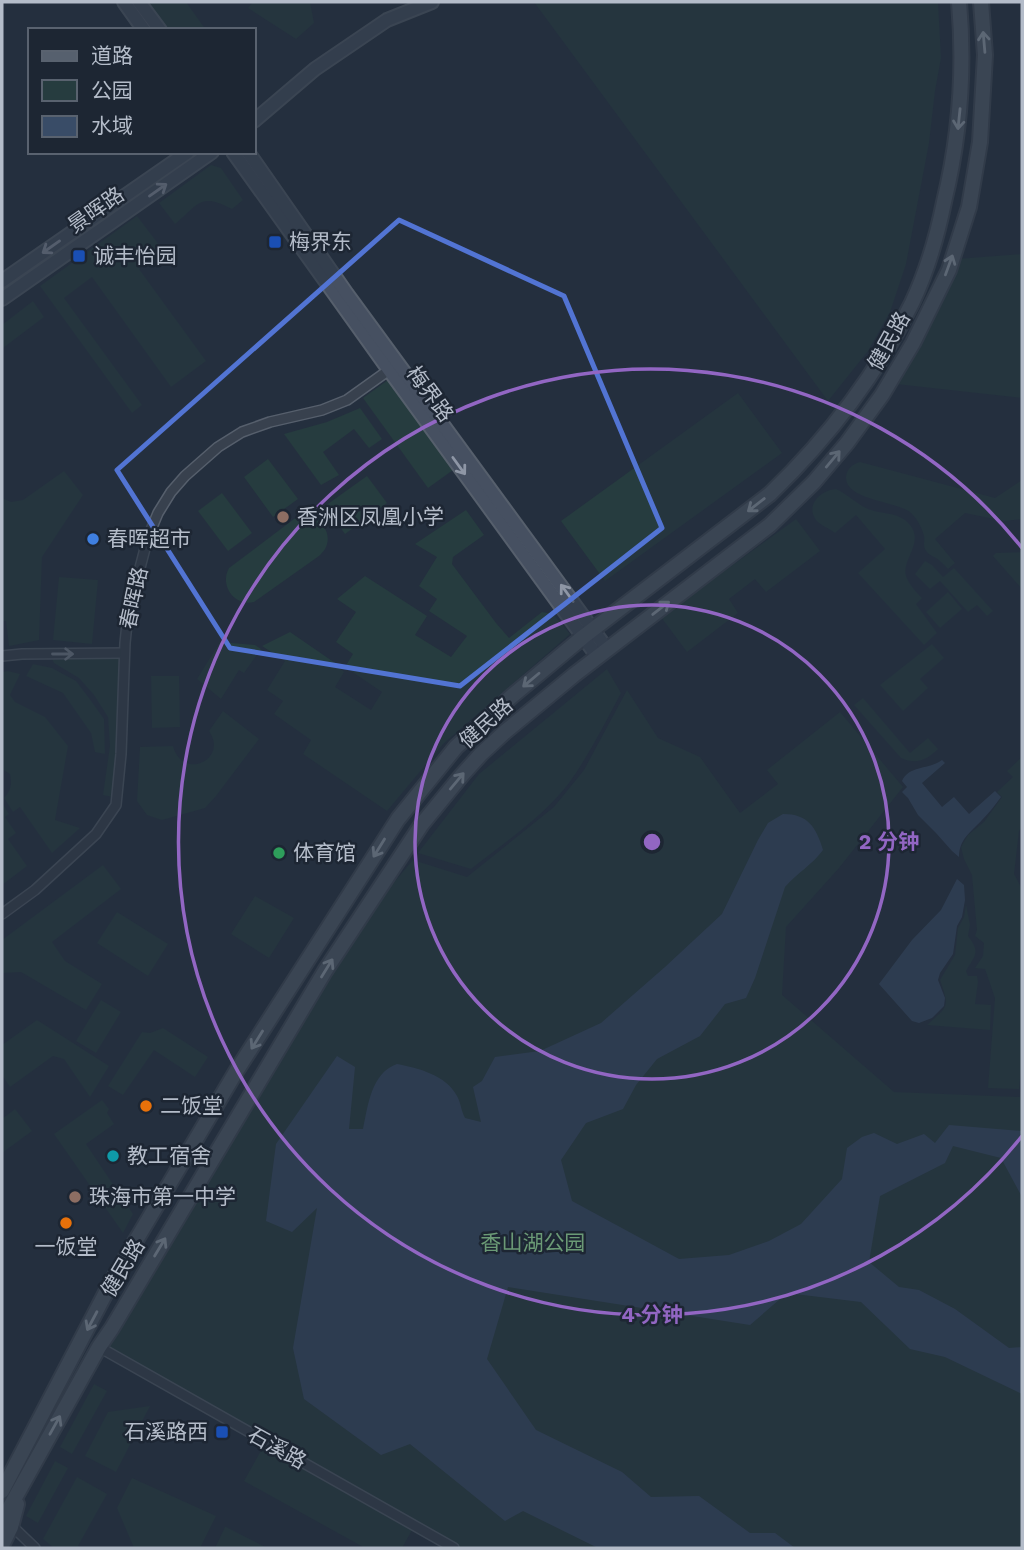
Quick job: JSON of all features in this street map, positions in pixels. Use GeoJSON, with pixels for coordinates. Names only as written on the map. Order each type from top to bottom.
{"type":"FeatureCollection","features":[{"type":"Feature","properties":{"kind":"main road"},"geometry":{"type":"LineString","coordinates":[[124,2],[143,28]]}},
{"type":"Feature","properties":{"kind":"main road"},"geometry":{"type":"LineString","coordinates":[[139,2],[158,28]]}},
{"type":"Feature","properties":{"kind":"main road"},"geometry":{"type":"LineString","coordinates":[[256,119],[315,69],[387,20],[432,2]]}},
{"type":"Feature","properties":{"kind":"main road","name":"健民路"},"geometry":{"type":"LineString","coordinates":[[2,1489],[113,1279],[237,1070],[398,819],[456,747],[512,696],[588,633],[762,500],[794,471],[847,408],[888,348],[912,303],[930,260],[947,191],[960,109],[962,61],[959,2]]}},
{"type":"Feature","properties":{"kind":"main road","name":"健民路"},"geometry":{"type":"LineString","coordinates":[[2,1545],[7,1523],[22,1485],[99,1347],[113,1328],[325,971],[422,824],[481,754],[602,652],[770,525],[814,482],[882,395],[914,343],[948,270],[969,207],[981,129],[985,55],[981,2]]}},
{"type":"Feature","properties":{"kind":"main road"},"geometry":{"type":"LineString","coordinates":[[2,281],[185,154]]}},
{"type":"Feature","properties":{"kind":"main road","name":"景晖路"},"geometry":{"type":"LineString","coordinates":[[2,299],[209,154]]}},
{"type":"Feature","properties":{"kind":"main road","name":"梅界路"},"geometry":{"type":"LineString","coordinates":[[234,154],[389,370],[588,633]]}},
{"type":"Feature","properties":{"kind":"main road"},"geometry":{"type":"LineString","coordinates":[[249,154],[602,652]]}},
{"type":"Feature","properties":{"kind":"street","name":"春晖路"},"geometry":{"type":"LineString","coordinates":[[2,914],[34,890],[96,834],[116,805],[128,614],[148,537],[171,492],[218,447],[242,432],[270,422],[322,410],[347,400],[389,370]]}},
{"type":"Feature","properties":{"kind":"street"},"geometry":{"type":"LineString","coordinates":[[2,656],[124,653]]}},
{"type":"Feature","properties":{"kind":"street","name":"石溪路"},"geometry":{"type":"LineString","coordinates":[[99,1347],[454,1548]]}},
{"type":"Feature","properties":{"kind":"street"},"geometry":{"type":"LineString","coordinates":[[7,1523],[35,1548]]}},
{"type":"Feature","properties":{"kind":"highlighted area"},"geometry":{"type":"Polygon","coordinates":[[[399,220],[564,296],[662,528],[460,686],[230,648],[117,470],[399,220]]]}},
{"type":"Feature","properties":{"kind":"green space"},"geometry":{"type":"Polygon","coordinates":[[[146,2],[186,2],[205,28],[165,28],[146,2]]]}},
{"type":"Feature","properties":{"kind":"green space"},"geometry":{"type":"Polygon","coordinates":[[[253,2],[310,2],[314,23],[296,39],[248,8],[253,2]]]}},
{"type":"Feature","properties":{"kind":"green space"},"geometry":{"type":"Polygon","coordinates":[[[534,2],[938,2],[941,58],[929,143],[906,264],[890,312],[868,351],[828,401],[534,2]]]}},
{"type":"Feature","properties":{"kind":"green space"},"geometry":{"type":"Polygon","coordinates":[[[211,165],[221,168],[243,200],[232,209],[213,201],[200,203],[175,224],[159,203],[211,165]]]}},
{"type":"Feature","properties":{"kind":"green space"},"geometry":{"type":"Polygon","coordinates":[[[137,216],[163,250],[139,269],[206,361],[171,387],[92,277],[64,298],[142,405],[132,413],[40,286],[137,216]]]}},
{"type":"Feature","properties":{"kind":"green space"},"geometry":{"type":"Polygon","coordinates":[[[1022,254],[1022,398],[896,384],[957,259],[1022,254]]]}},
{"type":"Feature","properties":{"kind":"green space"},"geometry":{"type":"Polygon","coordinates":[[[33,301],[44,317],[3,348],[2,325],[33,301]]]}},
{"type":"Feature","properties":{"kind":"green space"},"geometry":{"type":"Polygon","coordinates":[[[388,380],[453,470],[428,488],[363,398],[388,380]]]}},
{"type":"Feature","properties":{"kind":"green space"},"geometry":{"type":"Polygon","coordinates":[[[738,393],[782,453],[605,581],[561,521],[738,393]]]}},
{"type":"Feature","properties":{"kind":"green space"},"geometry":{"type":"Polygon","coordinates":[[[360,408],[382,439],[369,448],[354,429],[323,452],[339,475],[321,485],[284,434],[327,422],[360,408]]]}},
{"type":"Feature","properties":{"kind":"green space"},"geometry":{"type":"Polygon","coordinates":[[[268,459],[298,499],[273,517],[244,477],[268,459]]]}},
{"type":"Feature","properties":{"kind":"green space"},"geometry":{"type":"Polygon","coordinates":[[[860,462],[995,498],[1022,480],[1022,519],[1004,521],[965,513],[935,539],[955,563],[948,569],[925,550],[922,530],[910,512],[862,495],[848,485],[848,471],[860,462]]]}},
{"type":"Feature","properties":{"kind":"green space"},"geometry":{"type":"Polygon","coordinates":[[[64,471],[83,495],[42,557],[39,640],[9,646],[6,621],[2,621],[2,498],[11,502],[23,500],[64,471]]]}},
{"type":"Feature","properties":{"kind":"green space"},"geometry":{"type":"Polygon","coordinates":[[[367,476],[387,503],[345,534],[325,506],[367,476]]]}},
{"type":"Feature","properties":{"kind":"green space"},"geometry":{"type":"Polygon","coordinates":[[[836,489],[868,509],[901,517],[912,527],[915,542],[907,562],[906,576],[922,598],[916,604],[937,633],[924,645],[858,573],[885,549],[856,515],[835,533],[816,520],[812,509],[816,499],[825,492],[836,489]]]}},
{"type":"Feature","properties":{"kind":"green space"},"geometry":{"type":"Polygon","coordinates":[[[222,493],[252,533],[228,551],[198,511],[222,493]]]}},
{"type":"Feature","properties":{"kind":"green space"},"geometry":{"type":"Polygon","coordinates":[[[466,510],[484,535],[453,557],[452,564],[496,623],[509,638],[542,612],[553,614],[570,634],[443,744],[387,811],[303,754],[311,740],[274,714],[283,701],[267,690],[285,661],[262,646],[290,632],[338,665],[344,672],[335,687],[371,710],[382,692],[345,667],[353,654],[336,642],[356,612],[337,599],[365,576],[427,616],[415,635],[451,657],[467,636],[429,611],[437,599],[419,586],[437,557],[415,544],[466,510]]]}},
{"type":"Feature","properties":{"kind":"green space"},"geometry":{"type":"Polygon","coordinates":[[[302,516],[313,518],[326,530],[328,541],[323,552],[254,602],[247,603],[235,598],[226,582],[229,568],[294,519],[302,516]]]}},
{"type":"Feature","properties":{"kind":"green space"},"geometry":{"type":"Polygon","coordinates":[[[796,519],[820,551],[766,592],[755,579],[729,599],[738,613],[687,652],[661,617],[796,519]]]}},
{"type":"Feature","properties":{"kind":"green space"},"geometry":{"type":"Polygon","coordinates":[[[1022,552],[1022,589],[993,556],[996,553],[1022,552]]]}},
{"type":"Feature","properties":{"kind":"green space"},"geometry":{"type":"Polygon","coordinates":[[[925,561],[943,577],[954,568],[993,611],[987,616],[977,605],[968,612],[940,581],[930,589],[915,574],[925,561]]]}},
{"type":"Feature","properties":{"kind":"green space"},"geometry":{"type":"Polygon","coordinates":[[[59,577],[98,580],[92,644],[53,640],[59,577]]]}},
{"type":"Feature","properties":{"kind":"green space"},"geometry":{"type":"Polygon","coordinates":[[[948,592],[962,609],[940,628],[926,612],[948,592]]]}},
{"type":"Feature","properties":{"kind":"green space"},"geometry":{"type":"Polygon","coordinates":[[[220,642],[255,645],[261,649],[244,673],[239,670],[221,699],[197,679],[220,642]]]}},
{"type":"Feature","properties":{"kind":"green space"},"geometry":{"type":"Polygon","coordinates":[[[932,644],[944,658],[920,679],[928,688],[903,711],[880,685],[932,644]]]}},
{"type":"Feature","properties":{"kind":"green space"},"geometry":{"type":"Polygon","coordinates":[[[120,658],[119,752],[113,797],[103,795],[110,746],[108,717],[79,678],[54,663],[52,659],[120,658]]]}},
{"type":"Feature","properties":{"kind":"green space"},"geometry":{"type":"Polygon","coordinates":[[[33,664],[52,668],[76,681],[104,719],[105,754],[95,752],[91,733],[63,693],[26,676],[33,664]]]}},
{"type":"Feature","properties":{"kind":"green space"},"geometry":{"type":"Polygon","coordinates":[[[607,669],[621,693],[569,783],[548,807],[471,869],[418,853],[479,774],[607,669]]]}},
{"type":"Feature","properties":{"kind":"green space"},"geometry":{"type":"Polygon","coordinates":[[[2,672],[20,674],[10,695],[15,702],[45,717],[68,746],[55,820],[80,828],[52,853],[20,807],[13,812],[4,798],[11,784],[10,774],[2,769],[2,672]]]}},
{"type":"Feature","properties":{"kind":"green space"},"geometry":{"type":"Polygon","coordinates":[[[151,676],[179,676],[180,727],[152,728],[151,676]]]}},
{"type":"Feature","properties":{"kind":"green space","name":"香山湖公园"},"geometry":{"type":"Polygon","coordinates":[[[627,690],[658,738],[700,757],[740,813],[778,784],[767,770],[840,712],[903,787],[839,868],[786,927],[782,995],[894,1092],[1020,1097],[1022,1084],[1022,1548],[455,1548],[99,1347],[350,934],[413,860],[467,877],[554,807],[584,770],[627,690]]]}},
{"type":"Feature","properties":{"kind":"green space"},"geometry":{"type":"Polygon","coordinates":[[[863,698],[910,753],[928,738],[938,749],[921,760],[901,758],[854,705],[863,698]]]}},
{"type":"Feature","properties":{"kind":"green space"},"geometry":{"type":"Polygon","coordinates":[[[223,711],[259,739],[205,808],[162,820],[147,815],[137,801],[140,747],[173,746],[178,757],[185,762],[202,762],[209,758],[213,750],[214,741],[209,731],[223,711]]]}},
{"type":"Feature","properties":{"kind":"green space"},"geometry":{"type":"Polygon","coordinates":[[[1022,757],[1022,826],[1019,831],[1014,874],[1022,889],[1022,1059],[1019,1089],[988,1088],[995,998],[985,969],[975,968],[983,956],[984,943],[975,936],[977,930],[972,875],[961,847],[968,835],[984,822],[1002,797],[997,792],[1013,777],[1007,771],[1022,757]]]}},
{"type":"Feature","properties":{"kind":"green space"},"geometry":{"type":"Polygon","coordinates":[[[2,803],[9,814],[5,817],[16,833],[8,839],[27,866],[2,885],[2,803]]]}},
{"type":"Feature","properties":{"kind":"green space"},"geometry":{"type":"Polygon","coordinates":[[[103,865],[121,889],[52,942],[65,961],[102,984],[86,1010],[21,972],[2,973],[2,940],[103,865]]]}},
{"type":"Feature","properties":{"kind":"green space"},"geometry":{"type":"Polygon","coordinates":[[[255,896],[294,918],[269,958],[231,934],[255,896]]]}},
{"type":"Feature","properties":{"kind":"green space"},"geometry":{"type":"Polygon","coordinates":[[[966,905],[970,925],[968,936],[975,950],[966,971],[968,976],[977,976],[975,1004],[991,1005],[990,1030],[927,1025],[945,1006],[940,980],[955,955],[958,928],[966,905]]]}},
{"type":"Feature","properties":{"kind":"green space"},"geometry":{"type":"Polygon","coordinates":[[[117,912],[168,944],[148,976],[97,943],[117,912]]]}},
{"type":"Feature","properties":{"kind":"green space"},"geometry":{"type":"Polygon","coordinates":[[[101,1000],[121,1012],[96,1053],[76,1041],[101,1000]]]}},
{"type":"Feature","properties":{"kind":"green space"},"geometry":{"type":"Polygon","coordinates":[[[37,1020],[109,1066],[90,1097],[64,1059],[53,1056],[10,1087],[2,1075],[2,1045],[37,1020]]]}},
{"type":"Feature","properties":{"kind":"green space"},"geometry":{"type":"Polygon","coordinates":[[[163,1028],[208,1057],[195,1077],[154,1050],[123,1095],[108,1086],[142,1032],[150,1033],[163,1028]]]}},
{"type":"Feature","properties":{"kind":"green space"},"geometry":{"type":"Polygon","coordinates":[[[102,1100],[109,1109],[107,1113],[114,1124],[86,1144],[133,1214],[123,1233],[54,1134],[102,1100]]]}},
{"type":"Feature","properties":{"kind":"green space"},"geometry":{"type":"Polygon","coordinates":[[[15,1109],[32,1131],[2,1153],[2,1119],[15,1109]]]}},
{"type":"Feature","properties":{"kind":"green space"},"geometry":{"type":"Polygon","coordinates":[[[94,1384],[107,1391],[72,1454],[60,1447],[94,1384]]]}},
{"type":"Feature","properties":{"kind":"green space"},"geometry":{"type":"Polygon","coordinates":[[[150,1406],[116,1472],[85,1456],[108,1412],[150,1406]]]}},
{"type":"Feature","properties":{"kind":"green space"},"geometry":{"type":"Polygon","coordinates":[[[263,1447],[412,1530],[402,1548],[365,1548],[244,1481],[263,1447]]]}},
{"type":"Feature","properties":{"kind":"green space"},"geometry":{"type":"Polygon","coordinates":[[[55,1461],[68,1468],[38,1523],[26,1516],[55,1461]]]}},
{"type":"Feature","properties":{"kind":"green space"},"geometry":{"type":"Polygon","coordinates":[[[77,1477],[107,1494],[78,1546],[80,1548],[54,1548],[43,1539],[77,1477]]]}},
{"type":"Feature","properties":{"kind":"green space"},"geometry":{"type":"Polygon","coordinates":[[[132,1478],[216,1516],[200,1548],[134,1548],[117,1508],[132,1478]]]}},
{"type":"Feature","properties":{"kind":"green space"},"geometry":{"type":"Polygon","coordinates":[[[226,1527],[267,1548],[215,1548],[226,1527]]]}},
{"type":"Feature","properties":{"kind":"water"},"geometry":{"type":"Polygon","coordinates":[[[942,760],[945,763],[922,783],[942,807],[954,797],[969,814],[995,791],[1001,797],[966,836],[959,857],[918,815],[902,792],[907,787],[902,781],[909,772],[942,760]]]}},
{"type":"Feature","properties":{"kind":"water"},"geometry":{"type":"Polygon","coordinates":[[[783,814],[799,816],[810,823],[823,850],[785,887],[746,998],[725,1004],[700,1036],[657,1059],[636,1085],[623,1109],[586,1123],[561,1160],[572,1201],[679,1259],[729,1255],[769,1241],[801,1224],[842,1179],[847,1148],[862,1137],[874,1133],[897,1144],[924,1134],[935,1143],[949,1125],[1022,1131],[1022,1197],[1001,1158],[953,1146],[945,1163],[880,1196],[869,1262],[899,1287],[919,1290],[955,1309],[1009,1348],[1022,1347],[1022,1394],[945,1357],[910,1349],[861,1302],[787,1293],[750,1325],[508,1287],[487,1359],[536,1430],[622,1472],[651,1497],[699,1496],[750,1533],[775,1533],[795,1548],[598,1548],[523,1511],[505,1521],[410,1444],[381,1455],[304,1399],[293,1348],[317,1208],[292,1232],[266,1221],[276,1144],[337,1056],[355,1067],[349,1129],[363,1129],[376,1082],[388,1068],[397,1064],[422,1070],[439,1078],[457,1096],[465,1118],[481,1122],[473,1087],[482,1081],[495,1057],[540,1051],[601,1023],[722,914],[768,823],[783,814]]]}},
{"type":"Feature","properties":{"kind":"water"},"geometry":{"type":"Polygon","coordinates":[[[957,879],[964,885],[965,900],[962,917],[957,926],[953,954],[938,980],[945,998],[944,1006],[932,1018],[919,1023],[912,1021],[879,984],[912,940],[941,910],[957,879]]]}},
{"type":"Feature","properties":{"kind":"place","name":"梅界东"},"geometry":{"type":"Point","coordinates":[275,242]}},
{"type":"Feature","properties":{"kind":"place","name":"诚丰怡园"},"geometry":{"type":"Point","coordinates":[79,256]}},
{"type":"Feature","properties":{"kind":"place","name":"香洲区凤凰小学"},"geometry":{"type":"Point","coordinates":[283,517]}},
{"type":"Feature","properties":{"kind":"place","name":"春晖超市"},"geometry":{"type":"Point","coordinates":[93,539]}},
{"type":"Feature","properties":{"kind":"place","name":"体育馆"},"geometry":{"type":"Point","coordinates":[279,853]}},
{"type":"Feature","properties":{"kind":"place","name":"二饭堂"},"geometry":{"type":"Point","coordinates":[146,1106]}},
{"type":"Feature","properties":{"kind":"place","name":"教工宿舍"},"geometry":{"type":"Point","coordinates":[113,1156]}},
{"type":"Feature","properties":{"kind":"place","name":"珠海市第一中学"},"geometry":{"type":"Point","coordinates":[75,1197]}},
{"type":"Feature","properties":{"kind":"place","name":"一饭堂"},"geometry":{"type":"Point","coordinates":[66,1223]}},
{"type":"Feature","properties":{"kind":"place","name":"石溪路西"},"geometry":{"type":"Point","coordinates":[222,1432]}}]}
